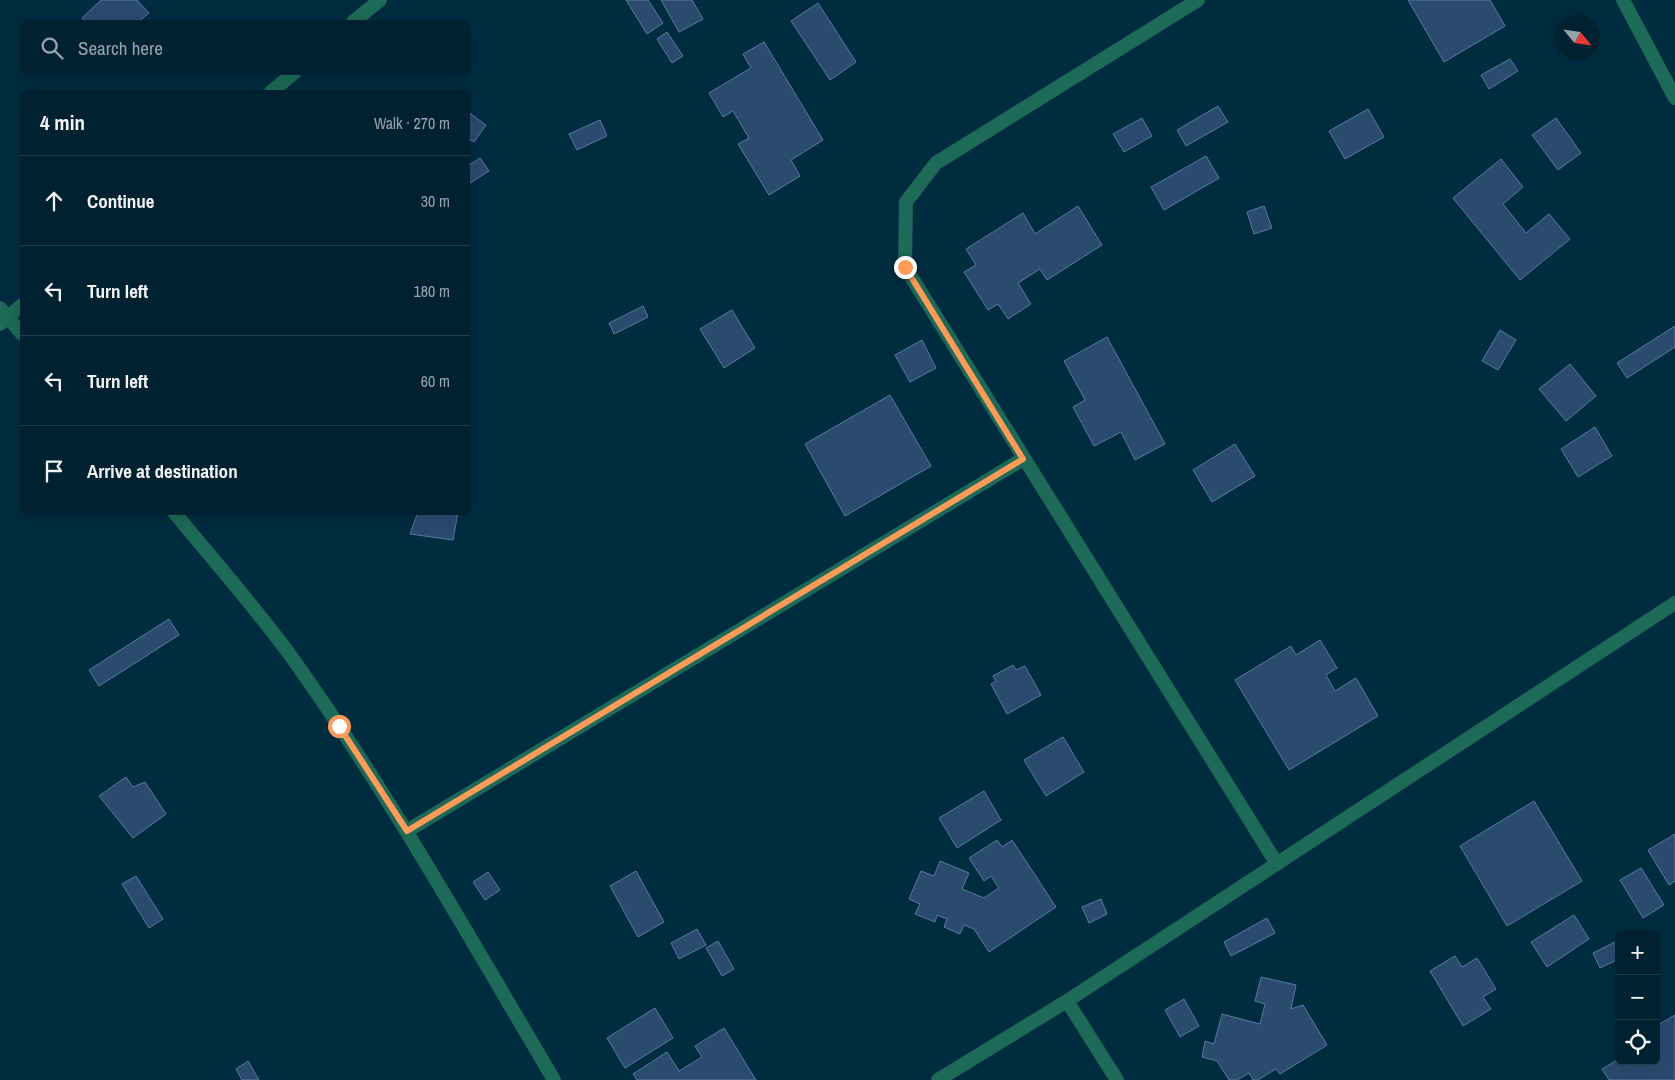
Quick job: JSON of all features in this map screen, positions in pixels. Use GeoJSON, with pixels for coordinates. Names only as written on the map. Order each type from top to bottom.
{"type":"FeatureCollection","features":[{"type":"Feature","properties":{"kind":"street"},"geometry":{"type":"LineString","coordinates":[[355,20],[380,0]]}},
{"type":"Feature","properties":{"kind":"street"},"geometry":{"type":"LineString","coordinates":[[1198,0],[936,163],[906,202],[905,267],[1277,864]]}},
{"type":"Feature","properties":{"kind":"street"},"geometry":{"type":"LineString","coordinates":[[1623,0],[1675,98]]}},
{"type":"Feature","properties":{"kind":"street"},"geometry":{"type":"LineString","coordinates":[[273,90],[291,75]]}},
{"type":"Feature","properties":{"kind":"street"},"geometry":{"type":"LineString","coordinates":[[20,306],[3,316],[20,332]]}},
{"type":"Feature","properties":{"kind":"street"},"geometry":{"type":"LineString","coordinates":[[407,831],[1023,459]]}},
{"type":"Feature","properties":{"kind":"street"},"geometry":{"type":"LineString","coordinates":[[177,515],[246,598],[292,659],[407,831],[554,1080]]}},
{"type":"Feature","properties":{"kind":"street"},"geometry":{"type":"LineString","coordinates":[[938,1080],[1067,1001],[1675,602]]}},
{"type":"Feature","properties":{"kind":"street"},"geometry":{"type":"LineString","coordinates":[[1067,1001],[1117,1080]]}},
{"type":"Feature","properties":{"kind":"building"},"geometry":{"type":"Polygon","coordinates":[[[101,0],[137,0],[149,13],[140,20],[84,20],[82,18],[101,0]]]}},
{"type":"Feature","properties":{"kind":"building"},"geometry":{"type":"Polygon","coordinates":[[[626,0],[648,0],[663,23],[647,34],[626,0]]]}},
{"type":"Feature","properties":{"kind":"building"},"geometry":{"type":"Polygon","coordinates":[[[661,0],[692,0],[703,19],[679,32],[661,0]]]}},
{"type":"Feature","properties":{"kind":"building"},"geometry":{"type":"Polygon","coordinates":[[[1408,0],[1490,0],[1505,26],[1444,62],[1408,0]]]}},
{"type":"Feature","properties":{"kind":"building"},"geometry":{"type":"Polygon","coordinates":[[[818,3],[856,62],[830,80],[791,21],[818,3]]]}},
{"type":"Feature","properties":{"kind":"building"},"geometry":{"type":"Polygon","coordinates":[[[667,32],[683,56],[672,63],[657,39],[667,32]]]}},
{"type":"Feature","properties":{"kind":"building"},"geometry":{"type":"Polygon","coordinates":[[[764,42],[823,140],[791,160],[800,176],[769,195],[738,144],[749,138],[733,111],[723,117],[709,93],[751,68],[743,54],[764,42]]]}},
{"type":"Feature","properties":{"kind":"building"},"geometry":{"type":"Polygon","coordinates":[[[1510,59],[1518,71],[1489,89],[1481,75],[1510,59]]]}},
{"type":"Feature","properties":{"kind":"building"},"geometry":{"type":"Polygon","coordinates":[[[1218,106],[1228,122],[1186,146],[1177,130],[1218,106]]]}},
{"type":"Feature","properties":{"kind":"building"},"geometry":{"type":"Polygon","coordinates":[[[1368,109],[1384,137],[1345,159],[1329,131],[1368,109]]]}},
{"type":"Feature","properties":{"kind":"building"},"geometry":{"type":"Polygon","coordinates":[[[470,113],[486,125],[474,142],[470,139],[470,113]]]}},
{"type":"Feature","properties":{"kind":"building"},"geometry":{"type":"Polygon","coordinates":[[[1142,118],[1152,136],[1124,152],[1113,134],[1142,118]]]}},
{"type":"Feature","properties":{"kind":"building"},"geometry":{"type":"Polygon","coordinates":[[[1556,118],[1581,153],[1558,170],[1532,135],[1556,118]]]}},
{"type":"Feature","properties":{"kind":"building"},"geometry":{"type":"Polygon","coordinates":[[[600,120],[607,136],[577,150],[569,134],[600,120]]]}},
{"type":"Feature","properties":{"kind":"building"},"geometry":{"type":"Polygon","coordinates":[[[1206,156],[1219,178],[1164,210],[1151,187],[1206,156]]]}},
{"type":"Feature","properties":{"kind":"building"},"geometry":{"type":"Polygon","coordinates":[[[480,158],[489,171],[470,183],[470,165],[480,158]]]}},
{"type":"Feature","properties":{"kind":"building"},"geometry":{"type":"Polygon","coordinates":[[[1501,159],[1523,187],[1503,204],[1526,233],[1549,214],[1570,239],[1520,280],[1453,198],[1501,159]]]}},
{"type":"Feature","properties":{"kind":"building"},"geometry":{"type":"Polygon","coordinates":[[[1078,206],[1102,245],[1047,280],[1040,269],[1018,283],[1031,304],[1008,319],[998,304],[988,310],[964,272],[976,265],[966,249],[1023,213],[1035,234],[1078,206]]]}},
{"type":"Feature","properties":{"kind":"building"},"geometry":{"type":"Polygon","coordinates":[[[1264,206],[1272,228],[1254,234],[1247,212],[1264,206]]]}},
{"type":"Feature","properties":{"kind":"building"},"geometry":{"type":"Polygon","coordinates":[[[643,306],[648,317],[614,334],[609,323],[643,306]]]}},
{"type":"Feature","properties":{"kind":"building"},"geometry":{"type":"Polygon","coordinates":[[[732,310],[755,348],[724,368],[700,329],[732,310]]]}},
{"type":"Feature","properties":{"kind":"building"},"geometry":{"type":"Polygon","coordinates":[[[1675,326],[1675,347],[1627,378],[1617,363],[1675,326]]]}},
{"type":"Feature","properties":{"kind":"building"},"geometry":{"type":"Polygon","coordinates":[[[1500,330],[1516,340],[1498,370],[1482,361],[1500,330]]]}},
{"type":"Feature","properties":{"kind":"building"},"geometry":{"type":"Polygon","coordinates":[[[1107,337],[1165,444],[1135,460],[1121,432],[1094,446],[1073,407],[1085,400],[1064,361],[1107,337]]]}},
{"type":"Feature","properties":{"kind":"building"},"geometry":{"type":"Polygon","coordinates":[[[922,340],[936,368],[910,382],[895,355],[922,340]]]}},
{"type":"Feature","properties":{"kind":"building"},"geometry":{"type":"Polygon","coordinates":[[[1570,364],[1596,396],[1566,421],[1539,389],[1570,364]]]}},
{"type":"Feature","properties":{"kind":"building"},"geometry":{"type":"Polygon","coordinates":[[[890,395],[931,466],[845,516],[805,444],[890,395]]]}},
{"type":"Feature","properties":{"kind":"building"},"geometry":{"type":"Polygon","coordinates":[[[1595,427],[1612,456],[1578,477],[1561,449],[1595,427]]]}},
{"type":"Feature","properties":{"kind":"building"},"geometry":{"type":"Polygon","coordinates":[[[1235,444],[1255,476],[1212,502],[1193,470],[1235,444]]]}},
{"type":"Feature","properties":{"kind":"building"},"geometry":{"type":"Polygon","coordinates":[[[417,515],[457,515],[453,540],[410,534],[417,515]]]}},
{"type":"Feature","properties":{"kind":"building"},"geometry":{"type":"Polygon","coordinates":[[[169,619],[179,635],[99,686],[89,670],[169,619]]]}},
{"type":"Feature","properties":{"kind":"building"},"geometry":{"type":"Polygon","coordinates":[[[1320,640],[1337,668],[1326,675],[1335,691],[1356,678],[1378,716],[1289,770],[1235,680],[1291,646],[1296,655],[1320,640]]]}},
{"type":"Feature","properties":{"kind":"building"},"geometry":{"type":"Polygon","coordinates":[[[1013,665],[1016,670],[1025,666],[1041,695],[1007,714],[991,684],[996,681],[993,676],[1013,665]]]}},
{"type":"Feature","properties":{"kind":"building"},"geometry":{"type":"Polygon","coordinates":[[[1063,737],[1084,772],[1046,796],[1024,760],[1063,737]]]}},
{"type":"Feature","properties":{"kind":"building"},"geometry":{"type":"Polygon","coordinates":[[[126,777],[133,787],[145,782],[166,814],[133,838],[99,796],[126,777]]]}},
{"type":"Feature","properties":{"kind":"building"},"geometry":{"type":"Polygon","coordinates":[[[984,791],[1001,820],[957,848],[939,818],[984,791]]]}},
{"type":"Feature","properties":{"kind":"building"},"geometry":{"type":"Polygon","coordinates":[[[1534,801],[1582,881],[1507,926],[1460,846],[1534,801]]]}},
{"type":"Feature","properties":{"kind":"building"},"geometry":{"type":"Polygon","coordinates":[[[1675,834],[1675,881],[1669,885],[1648,850],[1675,834]]]}},
{"type":"Feature","properties":{"kind":"building"},"geometry":{"type":"Polygon","coordinates":[[[997,840],[1002,847],[1012,840],[1056,907],[989,952],[974,929],[964,925],[960,934],[944,927],[947,919],[937,915],[935,922],[915,914],[920,904],[909,899],[921,871],[934,876],[940,861],[969,873],[962,889],[984,898],[999,888],[991,876],[984,881],[969,858],[997,840]]]}},
{"type":"Feature","properties":{"kind":"building"},"geometry":{"type":"Polygon","coordinates":[[[1641,868],[1664,905],[1643,918],[1620,880],[1641,868]]]}},
{"type":"Feature","properties":{"kind":"building"},"geometry":{"type":"Polygon","coordinates":[[[636,871],[664,922],[638,937],[610,886],[636,871]]]}},
{"type":"Feature","properties":{"kind":"building"},"geometry":{"type":"Polygon","coordinates":[[[488,872],[500,890],[485,900],[473,882],[488,872]]]}},
{"type":"Feature","properties":{"kind":"building"},"geometry":{"type":"Polygon","coordinates":[[[136,876],[163,919],[149,928],[122,884],[136,876]]]}},
{"type":"Feature","properties":{"kind":"building"},"geometry":{"type":"Polygon","coordinates":[[[1101,899],[1107,914],[1089,923],[1082,907],[1101,899]]]}},
{"type":"Feature","properties":{"kind":"building"},"geometry":{"type":"Polygon","coordinates":[[[1574,915],[1589,939],[1547,967],[1531,942],[1574,915]]]}},
{"type":"Feature","properties":{"kind":"building"},"geometry":{"type":"Polygon","coordinates":[[[1267,918],[1275,933],[1231,956],[1224,942],[1267,918]]]}},
{"type":"Feature","properties":{"kind":"building"},"geometry":{"type":"Polygon","coordinates":[[[697,929],[706,945],[679,959],[671,943],[697,929]]]}},
{"type":"Feature","properties":{"kind":"building"},"geometry":{"type":"Polygon","coordinates":[[[718,941],[734,969],[722,976],[706,948],[718,941]]]}},
{"type":"Feature","properties":{"kind":"building"},"geometry":{"type":"Polygon","coordinates":[[[1615,942],[1615,961],[1600,968],[1593,953],[1615,942]]]}},
{"type":"Feature","properties":{"kind":"building"},"geometry":{"type":"Polygon","coordinates":[[[1455,956],[1462,967],[1477,958],[1496,989],[1483,997],[1491,1009],[1463,1026],[1430,971],[1455,956]]]}},
{"type":"Feature","properties":{"kind":"building"},"geometry":{"type":"Polygon","coordinates":[[[1261,977],[1296,985],[1291,1009],[1303,1005],[1327,1045],[1280,1074],[1276,1069],[1258,1080],[1253,1080],[1249,1073],[1237,1080],[1229,1080],[1217,1061],[1202,1057],[1205,1041],[1214,1044],[1222,1014],[1260,1024],[1265,1004],[1255,1001],[1261,977]]]}},
{"type":"Feature","properties":{"kind":"building"},"geometry":{"type":"Polygon","coordinates":[[[1184,999],[1199,1026],[1180,1037],[1165,1010],[1184,999]]]}},
{"type":"Feature","properties":{"kind":"building"},"geometry":{"type":"Polygon","coordinates":[[[655,1008],[673,1038],[625,1068],[607,1038],[655,1008]]]}},
{"type":"Feature","properties":{"kind":"building"},"geometry":{"type":"Polygon","coordinates":[[[1675,1015],[1675,1080],[1609,1080],[1602,1069],[1615,1061],[1615,1065],[1660,1065],[1660,1024],[1675,1015]]]}},
{"type":"Feature","properties":{"kind":"building"},"geometry":{"type":"Polygon","coordinates":[[[724,1028],[756,1080],[637,1080],[633,1074],[667,1052],[679,1071],[702,1057],[695,1046],[724,1028]]]}},
{"type":"Feature","properties":{"kind":"building"},"geometry":{"type":"Polygon","coordinates":[[[248,1061],[259,1080],[242,1080],[236,1069],[248,1061]]]}},
{"type":"Feature","properties":{"kind":"route"},"geometry":{"type":"LineString","coordinates":[[339,726],[407,831],[1023,459],[905,267]]}}]}
